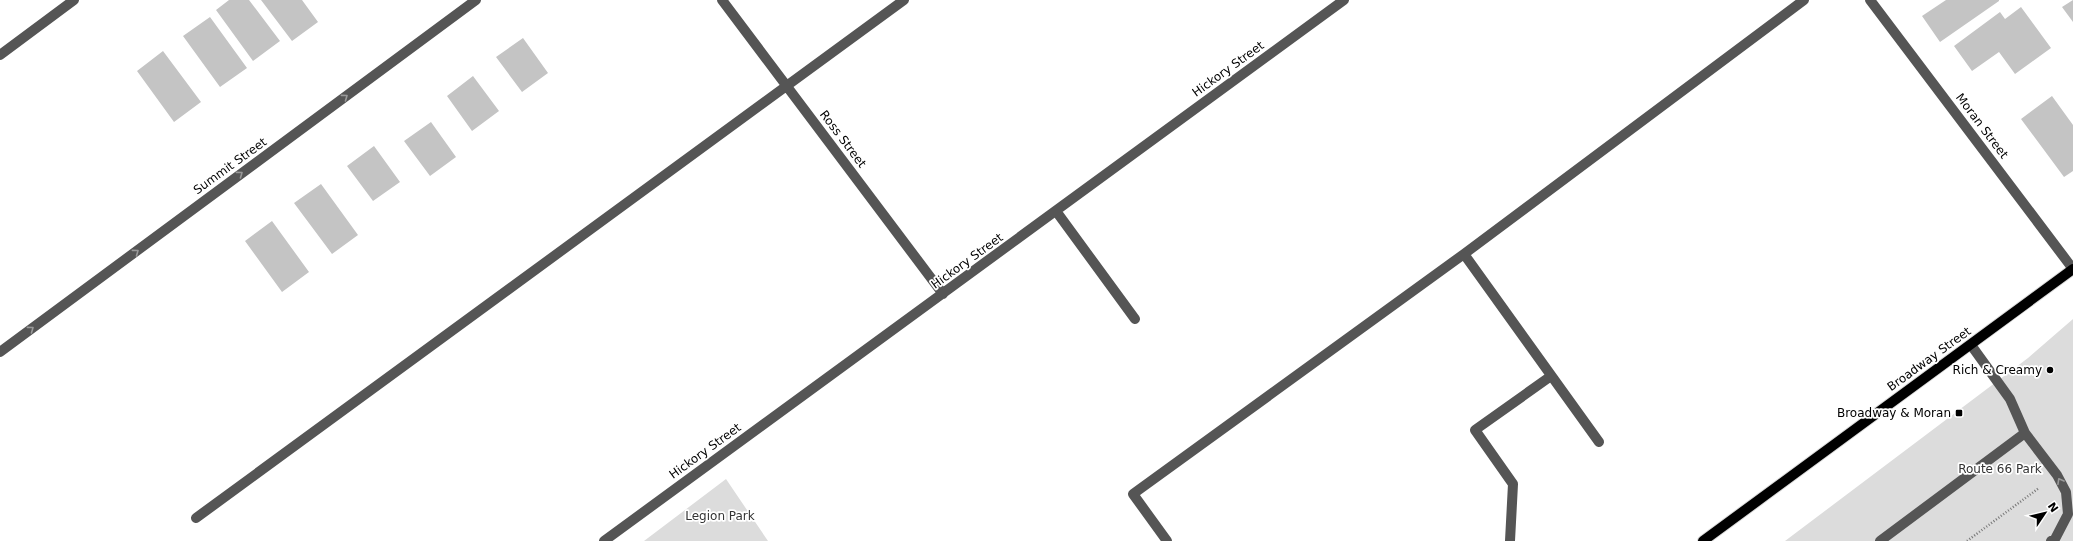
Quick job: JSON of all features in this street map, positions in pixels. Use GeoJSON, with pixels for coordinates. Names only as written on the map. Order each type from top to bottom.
{"type":"FeatureCollection","features":[{"type":"Feature","properties":{"kind":"main road","name":"Broadway Street"},"geometry":{"type":"LineString","coordinates":[[1703,541],[2073,269]]}},
{"type":"Feature","properties":{"kind":"street"},"geometry":{"type":"LineString","coordinates":[[0,54],[74,0]]}},
{"type":"Feature","properties":{"kind":"street","name":"Summit Street"},"geometry":{"type":"LineString","coordinates":[[0,352],[476,0]]}},
{"type":"Feature","properties":{"kind":"street","name":"Ross Street"},"geometry":{"type":"LineString","coordinates":[[722,0],[943,294]]}},
{"type":"Feature","properties":{"kind":"street"},"geometry":{"type":"LineString","coordinates":[[196,518],[904,0]]}},
{"type":"Feature","properties":{"kind":"street","name":"Hickory Street"},"geometry":{"type":"LineString","coordinates":[[604,541],[1344,0]]}},
{"type":"Feature","properties":{"kind":"street"},"geometry":{"type":"LineString","coordinates":[[1167,541],[1133,494],[1464,254],[1804,0]]}},
{"type":"Feature","properties":{"kind":"street","name":"Moran Street"},"geometry":{"type":"LineString","coordinates":[[1870,0],[2073,269]]}},
{"type":"Feature","properties":{"kind":"street"},"geometry":{"type":"LineString","coordinates":[[1056,211],[1135,319]]}},
{"type":"Feature","properties":{"kind":"street"},"geometry":{"type":"LineString","coordinates":[[1464,254],[1599,442]]}},
{"type":"Feature","properties":{"kind":"street"},"geometry":{"type":"LineString","coordinates":[[1971,345],[2010,399],[2025,433],[2057,476],[2066,492],[2068,514],[2055,538],[2051,541]]}},
{"type":"Feature","properties":{"kind":"street"},"geometry":{"type":"LineString","coordinates":[[1510,541],[1512,484],[1476,430],[1551,376]]}},
{"type":"Feature","properties":{"kind":"street"},"geometry":{"type":"LineString","coordinates":[[1880,541],[2025,433]]}},
{"type":"Feature","properties":{"kind":"path"},"geometry":{"type":"LineString","coordinates":[[1967,541],[2057,476]]}},
{"type":"Feature","properties":{"kind":"green space","name":"Route 66 Park"},"geometry":{"type":"Polygon","coordinates":[[[2073,319],[2073,541],[1785,541],[2028,358],[2073,319]]]}},
{"type":"Feature","properties":{"kind":"green space","name":"Legion Park"},"geometry":{"type":"Polygon","coordinates":[[[726,479],[768,541],[644,541],[726,479]]]}},
{"type":"Feature","properties":{"kind":"building"},"geometry":{"type":"Polygon","coordinates":[[[229,0],[249,0],[280,41],[253,61],[216,10],[229,0]]]}},
{"type":"Feature","properties":{"kind":"building"},"geometry":{"type":"Polygon","coordinates":[[[261,0],[302,0],[318,22],[292,41],[261,0]]]}},
{"type":"Feature","properties":{"kind":"building"},"geometry":{"type":"Polygon","coordinates":[[[1946,0],[1999,1],[1940,42],[1922,16],[1946,0]]]}},
{"type":"Feature","properties":{"kind":"building"},"geometry":{"type":"Polygon","coordinates":[[[2073,0],[2073,22],[2062,7],[2073,0]]]}},
{"type":"Feature","properties":{"kind":"building"},"geometry":{"type":"Polygon","coordinates":[[[2021,7],[2051,48],[2015,74],[1999,52],[1972,71],[1954,46],[2000,12],[2005,19],[2021,7]]]}},
{"type":"Feature","properties":{"kind":"building"},"geometry":{"type":"Polygon","coordinates":[[[210,17],[247,68],[220,87],[183,36],[210,17]]]}},
{"type":"Feature","properties":{"kind":"building"},"geometry":{"type":"Polygon","coordinates":[[[523,38],[548,73],[522,92],[496,57],[523,38]]]}},
{"type":"Feature","properties":{"kind":"building"},"geometry":{"type":"Polygon","coordinates":[[[163,51],[201,102],[174,122],[137,71],[163,51]]]}},
{"type":"Feature","properties":{"kind":"building"},"geometry":{"type":"Polygon","coordinates":[[[473,76],[499,111],[472,131],[447,96],[473,76]]]}},
{"type":"Feature","properties":{"kind":"building"},"geometry":{"type":"Polygon","coordinates":[[[2052,96],[2073,125],[2073,171],[2064,177],[2021,119],[2052,96]]]}},
{"type":"Feature","properties":{"kind":"building"},"geometry":{"type":"Polygon","coordinates":[[[431,122],[456,157],[430,176],[404,141],[431,122]]]}},
{"type":"Feature","properties":{"kind":"building"},"geometry":{"type":"Polygon","coordinates":[[[374,146],[400,182],[373,201],[347,166],[374,146]]]}},
{"type":"Feature","properties":{"kind":"building"},"geometry":{"type":"Polygon","coordinates":[[[321,184],[358,235],[332,254],[294,203],[321,184]]]}},
{"type":"Feature","properties":{"kind":"building"},"geometry":{"type":"Polygon","coordinates":[[[272,221],[309,272],[282,292],[245,241],[272,221]]]}},
{"type":"Feature","properties":{"kind":"place","name":"Rich & Creamy"},"geometry":{"type":"Point","coordinates":[2050,370]}},
{"type":"Feature","properties":{"kind":"place","name":"Broadway & Moran"},"geometry":{"type":"Point","coordinates":[1959,413]}}]}
